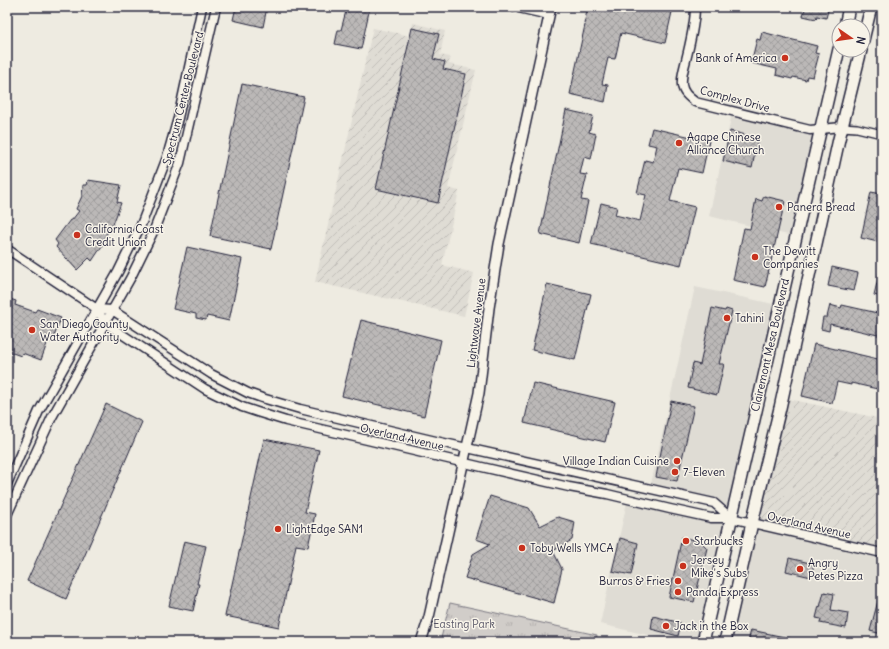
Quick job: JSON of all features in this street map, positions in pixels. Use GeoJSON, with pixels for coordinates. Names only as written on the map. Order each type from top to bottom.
{"type":"FeatureCollection","features":[{"type":"Feature","properties":{"kind":"main road"},"geometry":{"type":"LineString","coordinates":[[846,18],[849,7]]}},
{"type":"Feature","properties":{"kind":"main road"},"geometry":{"type":"LineString","coordinates":[[862,18],[863,7]]}},
{"type":"Feature","properties":{"kind":"main road"},"geometry":{"type":"LineString","coordinates":[[868,18],[871,7]]}},
{"type":"Feature","properties":{"kind":"main road","name":"Lightwave Avenue"},"geometry":{"type":"LineString","coordinates":[[422,642],[480,393],[489,308],[499,244],[550,11]]}},
{"type":"Feature","properties":{"kind":"main road","name":"Clairemont Mesa Boulevard"},"geometry":{"type":"LineString","coordinates":[[703,642],[767,365],[801,209],[837,58]]}},
{"type":"Feature","properties":{"kind":"main road","name":"Clairemont Mesa Boulevard"},"geometry":{"type":"LineString","coordinates":[[725,642],[778,415],[858,58]]}},
{"type":"Feature","properties":{"kind":"street","name":"Spectrum Center Boulevard"},"geometry":{"type":"LineString","coordinates":[[7,484],[39,411],[118,272],[141,225],[166,160],[178,118],[202,7]]}},
{"type":"Feature","properties":{"kind":"street","name":"Spectrum Center Boulevard"},"geometry":{"type":"LineString","coordinates":[[7,515],[52,417],[105,323],[154,230],[180,163],[216,7]]}},
{"type":"Feature","properties":{"kind":"street"},"geometry":{"type":"LineString","coordinates":[[514,7],[550,11]]}},
{"type":"Feature","properties":{"kind":"street","name":"Complex Drive"},"geometry":{"type":"LineString","coordinates":[[695,7],[682,85],[685,92],[695,102],[807,130],[842,127]]}},
{"type":"Feature","properties":{"kind":"street"},"geometry":{"type":"LineString","coordinates":[[842,127],[857,128],[882,134]]}},
{"type":"Feature","properties":{"kind":"street","name":"Overland Avenue"},"geometry":{"type":"LineString","coordinates":[[7,249],[97,309],[105,323],[205,388],[242,407],[286,421],[569,487],[607,494],[711,518],[731,518],[882,553]]}},
{"type":"Feature","properties":{"kind":"street","name":"Overland Avenue"},"geometry":{"type":"LineString","coordinates":[[97,309],[112,310],[211,374],[248,393],[300,409],[714,503],[731,518]]}},
{"type":"Feature","properties":{"kind":"street"},"geometry":{"type":"LineString","coordinates":[[16,464],[19,488]]}},
{"type":"Feature","properties":{"kind":"shaded area"},"geometry":{"type":"Polygon","coordinates":[[[413,23],[445,31],[440,55],[450,57],[449,64],[476,70],[448,188],[459,191],[442,265],[474,273],[464,316],[315,282],[373,28],[410,36],[413,23]]]}},
{"type":"Feature","properties":{"kind":"shaded area"},"geometry":{"type":"Polygon","coordinates":[[[732,114],[815,135],[792,236],[709,216],[732,114]]]}},
{"type":"Feature","properties":{"kind":"shaded area"},"geometry":{"type":"Polygon","coordinates":[[[695,287],[778,305],[730,512],[649,493],[695,287]]]}},
{"type":"Feature","properties":{"kind":"shaded area"},"geometry":{"type":"Polygon","coordinates":[[[784,398],[882,419],[882,548],[755,521],[784,398]]]}},
{"type":"Feature","properties":{"kind":"shaded area"},"geometry":{"type":"Polygon","coordinates":[[[627,502],[727,523],[701,642],[678,642],[600,624],[627,502]]]}},
{"type":"Feature","properties":{"kind":"shaded area"},"geometry":{"type":"Polygon","coordinates":[[[755,521],[882,548],[882,642],[727,642],[755,521]]]}},
{"type":"Feature","properties":{"kind":"green space","name":"Easting Park"},"geometry":{"type":"Polygon","coordinates":[[[450,603],[597,635],[596,642],[440,642],[450,603]]]}},
{"type":"Feature","properties":{"kind":"building"},"geometry":{"type":"Polygon","coordinates":[[[236,7],[267,7],[263,27],[233,20],[236,7]]]}},
{"type":"Feature","properties":{"kind":"building"},"geometry":{"type":"Polygon","coordinates":[[[347,7],[370,7],[361,49],[335,44],[338,30],[341,30],[347,7]]]}},
{"type":"Feature","properties":{"kind":"building"},"geometry":{"type":"Polygon","coordinates":[[[588,7],[649,7],[672,12],[665,43],[621,33],[615,59],[608,58],[602,84],[608,85],[605,102],[570,94],[588,7]]]}},
{"type":"Feature","properties":{"kind":"building"},"geometry":{"type":"Polygon","coordinates":[[[805,7],[829,7],[826,18],[817,16],[816,19],[803,16],[805,7]]]}},
{"type":"Feature","properties":{"kind":"building"},"geometry":{"type":"Polygon","coordinates":[[[412,28],[439,34],[433,59],[445,62],[443,69],[466,74],[438,203],[376,189],[412,28]]]}},
{"type":"Feature","properties":{"kind":"building","name":"Bank of America"},"geometry":{"type":"Polygon","coordinates":[[[762,32],[817,46],[815,53],[819,54],[813,77],[807,76],[806,80],[793,77],[792,79],[776,75],[777,69],[751,63],[757,39],[760,40],[762,32]]]}},
{"type":"Feature","properties":{"kind":"building"},"geometry":{"type":"Polygon","coordinates":[[[242,84],[304,97],[271,249],[210,236],[242,84]]]}},
{"type":"Feature","properties":{"kind":"building"},"geometry":{"type":"Polygon","coordinates":[[[566,110],[593,116],[589,132],[596,134],[591,159],[584,157],[580,174],[587,175],[581,200],[588,201],[579,243],[540,234],[566,110]]]}},
{"type":"Feature","properties":{"kind":"building"},"geometry":{"type":"Polygon","coordinates":[[[652,128],[709,141],[702,173],[678,168],[670,201],[695,207],[681,265],[591,244],[601,203],[617,207],[615,215],[640,221],[646,195],[637,193],[645,160],[653,162],[657,146],[648,144],[652,128]]]}},
{"type":"Feature","properties":{"kind":"building"},"geometry":{"type":"Polygon","coordinates":[[[730,131],[758,138],[752,168],[723,161],[730,131]]]}},
{"type":"Feature","properties":{"kind":"building"},"geometry":{"type":"Polygon","coordinates":[[[88,180],[121,185],[117,202],[121,203],[112,227],[104,238],[106,240],[92,261],[89,258],[77,270],[56,247],[58,244],[55,240],[79,211],[76,209],[82,196],[83,185],[87,185],[88,180]]]}},
{"type":"Feature","properties":{"kind":"building"},"geometry":{"type":"Polygon","coordinates":[[[871,192],[882,194],[882,243],[861,238],[871,192]]]}},
{"type":"Feature","properties":{"kind":"building","name":"The Dewitt Companies"},"geometry":{"type":"Polygon","coordinates":[[[764,196],[785,201],[765,287],[733,280],[744,228],[750,229],[756,199],[762,201],[764,196]]]}},
{"type":"Feature","properties":{"kind":"building"},"geometry":{"type":"Polygon","coordinates":[[[187,247],[242,259],[229,321],[207,316],[206,320],[196,318],[196,314],[173,309],[187,247]]]}},
{"type":"Feature","properties":{"kind":"building"},"geometry":{"type":"Polygon","coordinates":[[[832,267],[858,273],[854,291],[828,286],[832,267]]]}},
{"type":"Feature","properties":{"kind":"building"},"geometry":{"type":"Polygon","coordinates":[[[880,270],[882,270],[882,297],[874,295],[880,270]]]}},
{"type":"Feature","properties":{"kind":"building"},"geometry":{"type":"Polygon","coordinates":[[[547,284],[591,294],[575,360],[532,350],[547,284]]]}},
{"type":"Feature","properties":{"kind":"building","name":"San Diego County Water Authority"},"geometry":{"type":"Polygon","coordinates":[[[7,298],[16,301],[15,305],[35,312],[37,309],[61,318],[52,342],[48,341],[41,360],[22,353],[21,356],[7,351],[7,298]]]}},
{"type":"Feature","properties":{"kind":"building"},"geometry":{"type":"Polygon","coordinates":[[[830,305],[841,308],[842,305],[882,314],[882,336],[830,324],[829,331],[821,329],[823,317],[827,317],[830,305]]]}},
{"type":"Feature","properties":{"kind":"building"},"geometry":{"type":"Polygon","coordinates":[[[712,308],[732,311],[719,364],[724,364],[717,395],[688,388],[693,363],[700,365],[712,308]]]}},
{"type":"Feature","properties":{"kind":"building"},"geometry":{"type":"Polygon","coordinates":[[[361,320],[441,340],[424,416],[342,396],[361,320]]]}},
{"type":"Feature","properties":{"kind":"building"},"geometry":{"type":"Polygon","coordinates":[[[814,344],[882,360],[882,390],[851,383],[851,385],[837,382],[832,403],[802,396],[814,344]]]}},
{"type":"Feature","properties":{"kind":"building"},"geometry":{"type":"Polygon","coordinates":[[[533,383],[615,402],[605,442],[524,423],[533,383]]]}},
{"type":"Feature","properties":{"kind":"building"},"geometry":{"type":"Polygon","coordinates":[[[671,401],[694,406],[677,481],[656,477],[671,401]]]}},
{"type":"Feature","properties":{"kind":"building"},"geometry":{"type":"Polygon","coordinates":[[[106,404],[142,422],[66,599],[27,581],[106,404]]]}},
{"type":"Feature","properties":{"kind":"building","name":"LightEdge SAN1"},"geometry":{"type":"Polygon","coordinates":[[[264,439],[319,450],[305,512],[315,514],[308,547],[296,545],[279,627],[225,616],[264,439]]]}},
{"type":"Feature","properties":{"kind":"building","name":"Toby Wells YMCA"},"geometry":{"type":"Polygon","coordinates":[[[490,496],[529,508],[540,526],[558,517],[575,522],[572,540],[553,551],[562,569],[554,603],[465,578],[473,554],[490,544],[476,539],[490,496]]]}},
{"type":"Feature","properties":{"kind":"building"},"geometry":{"type":"Polygon","coordinates":[[[682,537],[701,542],[707,548],[694,602],[669,597],[682,537]]]}},
{"type":"Feature","properties":{"kind":"building"},"geometry":{"type":"Polygon","coordinates":[[[620,538],[638,543],[631,575],[612,571],[620,538]]]}},
{"type":"Feature","properties":{"kind":"building"},"geometry":{"type":"Polygon","coordinates":[[[184,541],[206,546],[197,584],[199,584],[193,611],[169,606],[184,541]]]}},
{"type":"Feature","properties":{"kind":"building","name":"Angry Petes Pizza"},"geometry":{"type":"Polygon","coordinates":[[[789,558],[814,564],[811,577],[786,571],[789,558]]]}},
{"type":"Feature","properties":{"kind":"building"},"geometry":{"type":"Polygon","coordinates":[[[824,592],[834,594],[831,610],[848,613],[846,628],[820,623],[821,619],[816,618],[824,592]]]}},
{"type":"Feature","properties":{"kind":"building"},"geometry":{"type":"Polygon","coordinates":[[[880,593],[882,594],[882,634],[870,631],[880,593]]]}},
{"type":"Feature","properties":{"kind":"building","name":"Jack in the Box"},"geometry":{"type":"Polygon","coordinates":[[[653,616],[681,623],[678,636],[651,629],[653,616]]]}},
{"type":"Feature","properties":{"kind":"building"},"geometry":{"type":"Polygon","coordinates":[[[751,630],[794,639],[793,642],[748,642],[751,630]]]}},
{"type":"Feature","properties":{"kind":"place","name":"Bank of America"},"geometry":{"type":"Point","coordinates":[785,58]}},
{"type":"Feature","properties":{"kind":"place","name":"Agape Chinese Alliance Church"},"geometry":{"type":"Point","coordinates":[679,143]}},
{"type":"Feature","properties":{"kind":"place","name":"Panera Bread"},"geometry":{"type":"Point","coordinates":[779,207]}},
{"type":"Feature","properties":{"kind":"place","name":"California Coast Credit Union"},"geometry":{"type":"Point","coordinates":[77,235]}},
{"type":"Feature","properties":{"kind":"place","name":"The Dewitt Companies"},"geometry":{"type":"Point","coordinates":[755,257]}},
{"type":"Feature","properties":{"kind":"place","name":"Tahini"},"geometry":{"type":"Point","coordinates":[727,318]}},
{"type":"Feature","properties":{"kind":"place","name":"San Diego County Water Authority"},"geometry":{"type":"Point","coordinates":[32,330]}},
{"type":"Feature","properties":{"kind":"place","name":"Village Indian Cuisine"},"geometry":{"type":"Point","coordinates":[677,461]}},
{"type":"Feature","properties":{"kind":"place","name":"7-Eleven"},"geometry":{"type":"Point","coordinates":[675,472]}},
{"type":"Feature","properties":{"kind":"place","name":"LightEdge SAN1"},"geometry":{"type":"Point","coordinates":[278,529]}},
{"type":"Feature","properties":{"kind":"place","name":"Starbucks"},"geometry":{"type":"Point","coordinates":[686,541]}},
{"type":"Feature","properties":{"kind":"place","name":"Toby Wells YMCA"},"geometry":{"type":"Point","coordinates":[522,548]}},
{"type":"Feature","properties":{"kind":"place","name":"Jersey Mike's Subs"},"geometry":{"type":"Point","coordinates":[683,566]}},
{"type":"Feature","properties":{"kind":"place","name":"Angry Petes Pizza"},"geometry":{"type":"Point","coordinates":[800,569]}},
{"type":"Feature","properties":{"kind":"place","name":"Burros & Fries"},"geometry":{"type":"Point","coordinates":[678,581]}},
{"type":"Feature","properties":{"kind":"place","name":"Panda Express"},"geometry":{"type":"Point","coordinates":[678,592]}},
{"type":"Feature","properties":{"kind":"place","name":"Jack in the Box"},"geometry":{"type":"Point","coordinates":[666,626]}}]}
